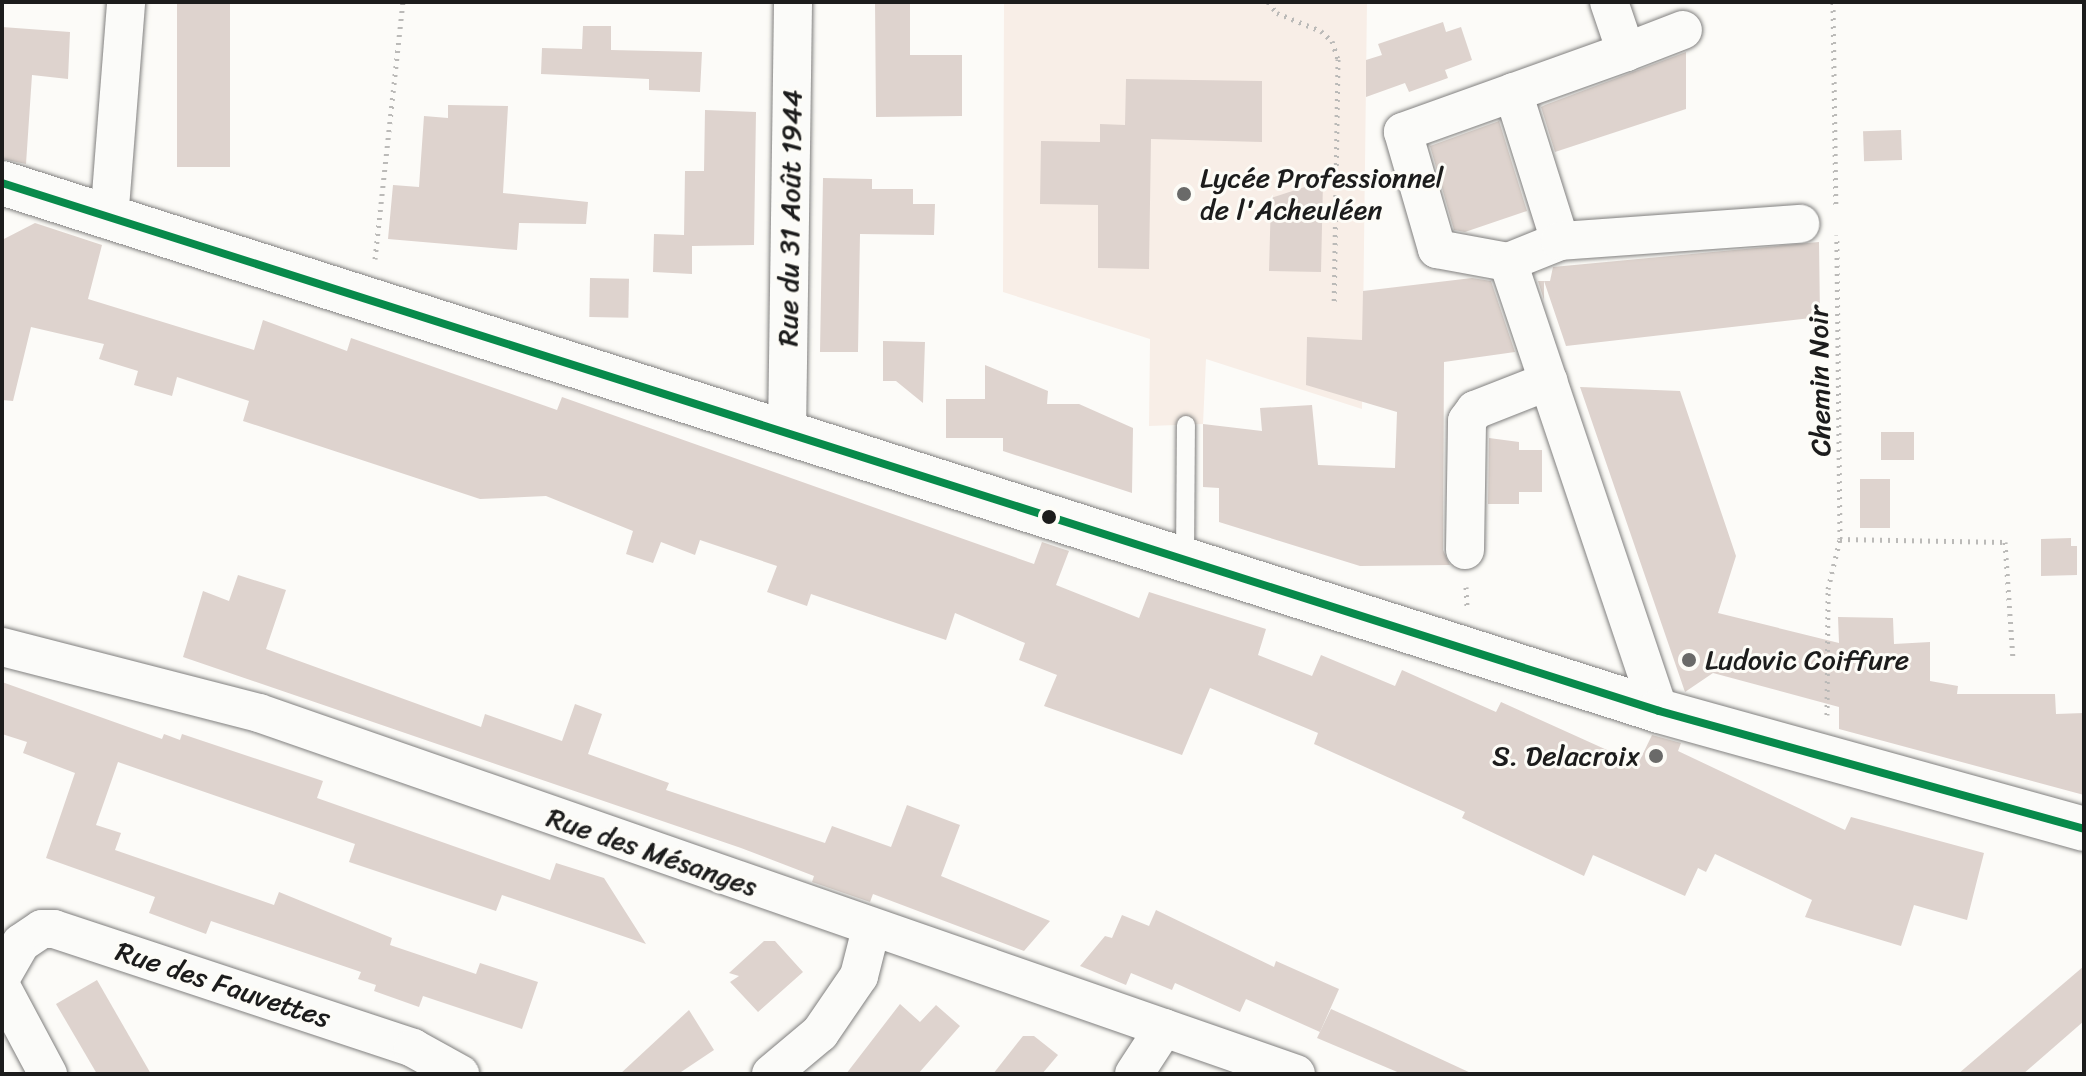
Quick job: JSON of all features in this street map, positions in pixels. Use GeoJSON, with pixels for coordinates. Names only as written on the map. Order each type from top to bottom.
{"type":"FeatureCollection","features":[{"type":"Feature","properties":{"kind":"main road"},"geometry":{"type":"LineString","coordinates":[[2,183],[109,220],[1659,711],[2084,829]]}},
{"type":"Feature","properties":{"kind":"street"},"geometry":{"type":"LineString","coordinates":[[109,220],[126,2]]}},
{"type":"Feature","properties":{"kind":"street","name":"Rue du 31 Août 1944"},"geometry":{"type":"LineString","coordinates":[[787,434],[793,2]]}},
{"type":"Feature","properties":{"kind":"street"},"geometry":{"type":"LineString","coordinates":[[1609,2],[1626,52]]}},
{"type":"Feature","properties":{"kind":"street"},"geometry":{"type":"LineString","coordinates":[[1683,30],[1403,132],[1437,249],[1508,262],[1560,241],[1819,227]]}},
{"type":"Feature","properties":{"kind":"street"},"geometry":{"type":"LineString","coordinates":[[1513,92],[1560,241]]}},
{"type":"Feature","properties":{"kind":"street"},"geometry":{"type":"LineString","coordinates":[[1508,262],[1659,711]]}},
{"type":"Feature","properties":{"kind":"street"},"geometry":{"type":"LineString","coordinates":[[1465,550],[1467,421],[1475,410],[1549,381]]}},
{"type":"Feature","properties":{"kind":"street","name":"Rue des Mésanges"},"geometry":{"type":"LineString","coordinates":[[2,647],[259,713],[871,929],[1296,1074]]}},
{"type":"Feature","properties":{"kind":"street","name":"Rue des Fauvettes"},"geometry":{"type":"LineString","coordinates":[[2,976],[21,943],[42,929],[54,929],[413,1048],[460,1074]]}},
{"type":"Feature","properties":{"kind":"street"},"geometry":{"type":"LineString","coordinates":[[771,1074],[820,1033],[859,976],[871,929]]}},
{"type":"Feature","properties":{"kind":"street"},"geometry":{"type":"LineString","coordinates":[[2,988],[48,1074]]}},
{"type":"Feature","properties":{"kind":"street"},"geometry":{"type":"LineString","coordinates":[[1134,1074],[1164,1028]]}},
{"type":"Feature","properties":{"kind":"lane"},"geometry":{"type":"LineString","coordinates":[[1185,560],[1186,425]]}},
{"type":"Feature","properties":{"kind":"path"},"geometry":{"type":"LineString","coordinates":[[370,302],[403,2]]}},
{"type":"Feature","properties":{"kind":"path"},"geometry":{"type":"LineString","coordinates":[[1268,2],[1277,13],[1321,31],[1332,41],[1338,59],[1334,305]]}},
{"type":"Feature","properties":{"kind":"path"},"geometry":{"type":"LineString","coordinates":[[1833,2],[1837,216]]}},
{"type":"Feature","properties":{"kind":"path","name":"Chemin Noir"},"geometry":{"type":"LineString","coordinates":[[1819,227],[1840,539],[1828,589],[1827,757]]}},
{"type":"Feature","properties":{"kind":"path"},"geometry":{"type":"LineString","coordinates":[[1840,539],[2005,542],[2013,658]]}},
{"type":"Feature","properties":{"kind":"path"},"geometry":{"type":"LineString","coordinates":[[1465,550],[1468,650]]}},
{"type":"Feature","properties":{"kind":"shaded area","name":"Lycée Professionnel de l'Acheuléen"},"geometry":{"type":"Polygon","coordinates":[[[1004,2],[1367,2],[1362,409],[1206,359],[1203,424],[1149,426],[1150,339],[1003,292],[1004,2]]]}},
{"type":"Feature","properties":{"kind":"building"},"geometry":{"type":"Polygon","coordinates":[[[177,2],[230,2],[230,167],[177,167],[177,2]]]}},
{"type":"Feature","properties":{"kind":"building"},"geometry":{"type":"Polygon","coordinates":[[[875,2],[910,2],[910,55],[962,55],[962,116],[876,117],[875,2]]]}},
{"type":"Feature","properties":{"kind":"building"},"geometry":{"type":"Polygon","coordinates":[[[1443,22],[1446,32],[1461,27],[1472,60],[1445,70],[1448,78],[1409,92],[1405,83],[1366,97],[1366,60],[1382,55],[1378,44],[1443,22]]]}},
{"type":"Feature","properties":{"kind":"building"},"geometry":{"type":"Polygon","coordinates":[[[583,26],[611,26],[611,50],[702,52],[700,92],[649,90],[649,79],[541,74],[542,48],[582,49],[583,26]]]}},
{"type":"Feature","properties":{"kind":"building"},"geometry":{"type":"Polygon","coordinates":[[[2,27],[70,32],[68,79],[32,75],[26,164],[2,159],[2,27]]]}},
{"type":"Feature","properties":{"kind":"building"},"geometry":{"type":"Polygon","coordinates":[[[1686,52],[1686,109],[1555,152],[1541,107],[1686,52]]]}},
{"type":"Feature","properties":{"kind":"building"},"geometry":{"type":"Polygon","coordinates":[[[1126,79],[1262,81],[1262,142],[1151,139],[1149,269],[1098,268],[1098,205],[1040,204],[1041,141],[1100,142],[1100,124],[1125,125],[1126,79]]]}},
{"type":"Feature","properties":{"kind":"building"},"geometry":{"type":"Polygon","coordinates":[[[448,105],[508,106],[503,193],[588,202],[586,224],[519,223],[517,250],[388,239],[393,185],[419,187],[424,116],[448,118],[448,105]]]}},
{"type":"Feature","properties":{"kind":"building"},"geometry":{"type":"Polygon","coordinates":[[[705,110],[756,112],[754,245],[692,246],[692,274],[653,272],[654,234],[684,235],[685,171],[704,171],[705,110]]]}},
{"type":"Feature","properties":{"kind":"building"},"geometry":{"type":"Polygon","coordinates":[[[1499,121],[1527,211],[1465,232],[1454,230],[1430,146],[1499,121]]]}},
{"type":"Feature","properties":{"kind":"building"},"geometry":{"type":"Polygon","coordinates":[[[1901,130],[1902,160],[1864,161],[1863,131],[1901,130]]]}},
{"type":"Feature","properties":{"kind":"building"},"geometry":{"type":"Polygon","coordinates":[[[823,178],[872,179],[872,189],[913,189],[913,204],[935,204],[934,235],[860,234],[858,352],[820,352],[823,178]]]}},
{"type":"Feature","properties":{"kind":"building"},"geometry":{"type":"Polygon","coordinates":[[[1323,181],[1321,272],[1269,271],[1271,198],[1323,181]]]}},
{"type":"Feature","properties":{"kind":"building"},"geometry":{"type":"Polygon","coordinates":[[[35,223],[102,245],[88,299],[254,350],[263,320],[347,351],[351,338],[557,410],[562,397],[1034,564],[1042,542],[1069,551],[1056,585],[1139,618],[1149,592],[1266,629],[1258,655],[1312,676],[1321,655],[1395,686],[1402,670],[1496,712],[1501,702],[1638,764],[1652,735],[1681,743],[1678,751],[1845,830],[1851,817],[1984,853],[1967,920],[1914,905],[1901,946],[1805,917],[1812,900],[1715,854],[1706,872],[1698,868],[1685,896],[1593,855],[1584,876],[1462,818],[1465,812],[1314,744],[1318,733],[1210,688],[1182,755],[1044,706],[1057,675],[1019,660],[1025,643],[955,613],[946,640],[811,594],[807,606],[767,592],[777,566],[700,540],[695,555],[661,542],[653,563],[626,554],[633,531],[546,496],[480,499],[243,421],[249,401],[177,377],[172,396],[134,385],[138,371],[99,359],[104,344],[31,327],[13,401],[2,400],[2,240],[35,223]]]}},
{"type":"Feature","properties":{"kind":"building"},"geometry":{"type":"Polygon","coordinates":[[[1819,242],[1820,317],[1566,346],[1544,281],[1550,281],[1553,267],[1819,242]]]}},
{"type":"Feature","properties":{"kind":"building"},"geometry":{"type":"Polygon","coordinates":[[[590,278],[629,279],[628,318],[589,317],[590,278]]]}},
{"type":"Feature","properties":{"kind":"building"},"geometry":{"type":"Polygon","coordinates":[[[1472,278],[1491,281],[1515,352],[1444,362],[1443,550],[1450,565],[1360,566],[1219,522],[1219,488],[1203,487],[1203,424],[1262,431],[1260,408],[1312,405],[1318,465],[1395,468],[1397,412],[1306,385],[1307,337],[1362,340],[1363,291],[1472,278]]]}},
{"type":"Feature","properties":{"kind":"building"},"geometry":{"type":"Polygon","coordinates":[[[1538,281],[1544,281],[1544,300],[1538,281]]]}},
{"type":"Feature","properties":{"kind":"building"},"geometry":{"type":"Polygon","coordinates":[[[883,341],[925,342],[923,403],[896,381],[883,381],[883,341]]]}},
{"type":"Feature","properties":{"kind":"building"},"geometry":{"type":"Polygon","coordinates":[[[985,365],[1048,391],[1047,404],[1079,404],[1133,428],[1132,493],[1003,451],[1003,438],[946,438],[946,399],[985,399],[985,365]]]}},
{"type":"Feature","properties":{"kind":"building"},"geometry":{"type":"Polygon","coordinates":[[[1580,387],[1680,391],[1736,556],[1718,613],[1839,643],[1838,617],[1893,618],[1894,644],[1930,642],[1930,681],[1958,686],[1957,694],[2055,694],[2056,714],[2084,713],[2084,795],[1839,729],[1839,707],[1713,673],[1685,692],[1580,387]]]}},
{"type":"Feature","properties":{"kind":"building"},"geometry":{"type":"Polygon","coordinates":[[[1881,432],[1914,432],[1914,460],[1881,460],[1881,432]]]}},
{"type":"Feature","properties":{"kind":"building"},"geometry":{"type":"Polygon","coordinates":[[[1489,438],[1519,442],[1519,450],[1542,450],[1542,492],[1519,492],[1519,504],[1488,504],[1489,438]]]}},
{"type":"Feature","properties":{"kind":"building"},"geometry":{"type":"Polygon","coordinates":[[[1860,479],[1890,479],[1890,528],[1860,528],[1860,479]]]}},
{"type":"Feature","properties":{"kind":"building"},"geometry":{"type":"Polygon","coordinates":[[[2071,538],[2071,546],[2077,546],[2077,575],[2041,576],[2041,539],[2071,538]]]}},
{"type":"Feature","properties":{"kind":"building"},"geometry":{"type":"Polygon","coordinates":[[[238,575],[286,590],[266,649],[481,727],[485,714],[562,741],[575,704],[602,714],[588,754],[669,783],[666,790],[825,843],[832,826],[891,847],[907,805],[960,825],[941,876],[1050,921],[1024,951],[873,894],[870,902],[812,882],[814,876],[741,848],[183,657],[203,591],[229,601],[238,575]]]}},
{"type":"Feature","properties":{"kind":"building"},"geometry":{"type":"Polygon","coordinates":[[[2,682],[162,739],[164,734],[180,740],[182,734],[323,781],[317,798],[550,880],[556,863],[604,878],[646,944],[502,895],[496,911],[349,862],[355,844],[118,762],[96,825],[121,833],[115,850],[274,905],[279,892],[392,938],[390,945],[476,974],[480,963],[538,982],[522,1029],[423,996],[419,1007],[374,991],[376,985],[358,979],[361,972],[211,921],[206,934],[149,913],[155,897],[46,858],[75,773],[23,753],[27,742],[2,734],[2,682]]]}},
{"type":"Feature","properties":{"kind":"building"},"geometry":{"type":"Polygon","coordinates":[[[1156,910],[1274,967],[1276,961],[1339,989],[1320,1032],[1246,999],[1240,1012],[1175,983],[1172,990],[1131,973],[1126,985],[1080,966],[1105,936],[1112,938],[1122,915],[1149,926],[1156,910]]]}},
{"type":"Feature","properties":{"kind":"building"},"geometry":{"type":"Polygon","coordinates":[[[764,941],[775,941],[803,972],[758,1012],[730,982],[739,976],[729,973],[764,941]]]}},
{"type":"Feature","properties":{"kind":"building"},"geometry":{"type":"Polygon","coordinates":[[[2084,966],[2084,1021],[2023,1074],[1958,1074],[2084,966]]]}},
{"type":"Feature","properties":{"kind":"building"},"geometry":{"type":"Polygon","coordinates":[[[97,980],[151,1074],[97,1074],[56,1004],[97,980]]]}},
{"type":"Feature","properties":{"kind":"building"},"geometry":{"type":"Polygon","coordinates":[[[900,1004],[920,1022],[936,1005],[960,1026],[918,1074],[846,1074],[900,1004]]]}},
{"type":"Feature","properties":{"kind":"building"},"geometry":{"type":"Polygon","coordinates":[[[1331,1009],[1473,1074],[1402,1074],[1317,1038],[1331,1009]]]}},
{"type":"Feature","properties":{"kind":"building"},"geometry":{"type":"Polygon","coordinates":[[[689,1010],[714,1050],[678,1074],[620,1074],[689,1010]]]}},
{"type":"Feature","properties":{"kind":"building"},"geometry":{"type":"Polygon","coordinates":[[[1023,1036],[1034,1036],[1058,1055],[1042,1074],[993,1074],[1023,1036]]]}},
{"type":"Feature","properties":{"kind":"transit line"},"geometry":{"type":"LineString","coordinates":[[2,183],[1659,711],[2084,829]]}},
{"type":"Feature","properties":{"kind":"place","name":"Lycée Professionnel de l'Acheuléen"},"geometry":{"type":"Point","coordinates":[1184,194]}},
{"type":"Feature","properties":{"kind":"place","name":"Ludovic Coiffure"},"geometry":{"type":"Point","coordinates":[1689,660]}},
{"type":"Feature","properties":{"kind":"place","name":"S. Delacroix"},"geometry":{"type":"Point","coordinates":[1656,756]}}]}
